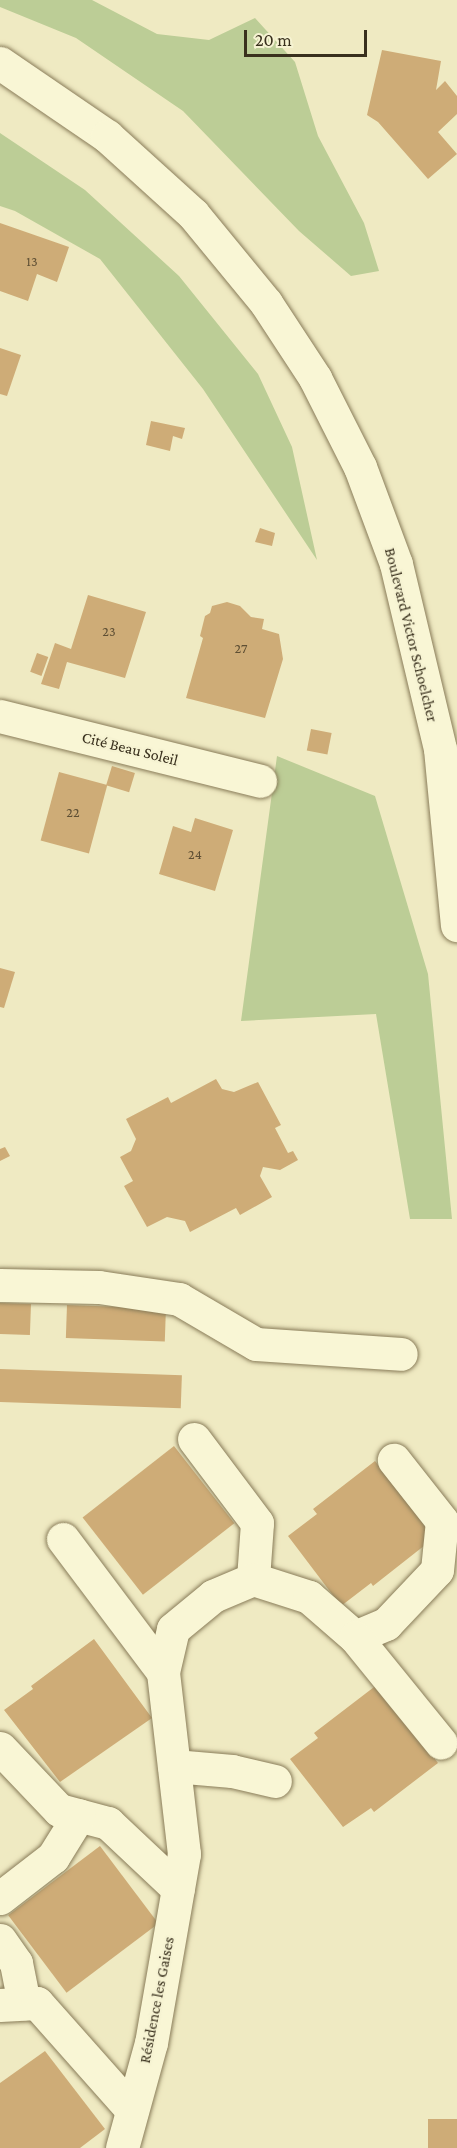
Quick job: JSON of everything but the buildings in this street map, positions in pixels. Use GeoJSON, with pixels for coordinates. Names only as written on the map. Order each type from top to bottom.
{"type":"FeatureCollection","features":[{"type":"Feature","properties":{"kind":"street","name":"Boulevard Victor Schoelcher"},"geometry":{"type":"LineString","coordinates":[[0,63],[107,136],[193,214],[266,303],[315,378],[360,467],[396,564],[440,749],[457,925]]}},
{"type":"Feature","properties":{"kind":"street","name":"Cité Beau Soleil"},"geometry":{"type":"LineString","coordinates":[[0,716],[260,781]]}},
{"type":"Feature","properties":{"kind":"street"},"geometry":{"type":"LineString","coordinates":[[0,1285],[99,1287],[179,1299],[256,1344],[401,1354]]}},
{"type":"Feature","properties":{"kind":"street"},"geometry":{"type":"LineString","coordinates":[[194,1439],[257,1523],[253,1579],[309,1597],[355,1637],[441,1743]]}},
{"type":"Feature","properties":{"kind":"street"},"geometry":{"type":"LineString","coordinates":[[355,1637],[386,1624],[437,1570],[442,1521],[394,1460]]}},
{"type":"Feature","properties":{"kind":"street"},"geometry":{"type":"LineString","coordinates":[[63,1539],[164,1672]]}},
{"type":"Feature","properties":{"kind":"street","name":"Résidence les Gaises"},"geometry":{"type":"LineString","coordinates":[[122,2148],[151,2043],[184,1854],[164,1672],[173,1629],[213,1596],[253,1579]]}},
{"type":"Feature","properties":{"kind":"street"},"geometry":{"type":"LineString","coordinates":[[0,1748],[59,1810],[108,1822],[178,1889]]}},
{"type":"Feature","properties":{"kind":"street"},"geometry":{"type":"LineString","coordinates":[[174,1766],[232,1771],[275,1781]]}},
{"type":"Feature","properties":{"kind":"street"},"geometry":{"type":"LineString","coordinates":[[0,1898],[53,1857],[80,1815]]}},
{"type":"Feature","properties":{"kind":"street"},"geometry":{"type":"LineString","coordinates":[[0,1940],[16,1963],[12,2004],[37,2003],[132,2110]]}},
{"type":"Feature","properties":{"kind":"green space"},"geometry":{"type":"Polygon","coordinates":[[[0,0],[92,0],[157,34],[209,40],[255,18],[295,62],[318,136],[364,223],[379,271],[351,276],[299,231],[183,111],[76,38],[0,7],[0,0]]]}},
{"type":"Feature","properties":{"kind":"green space"},"geometry":{"type":"Polygon","coordinates":[[[0,133],[85,190],[179,276],[258,374],[292,447],[317,560],[203,389],[100,259],[15,211],[0,206],[0,133]]]}},
{"type":"Feature","properties":{"kind":"green space"},"geometry":{"type":"Polygon","coordinates":[[[277,756],[375,796],[428,974],[452,1219],[410,1219],[376,1014],[241,1021],[277,756]]]}}]}
